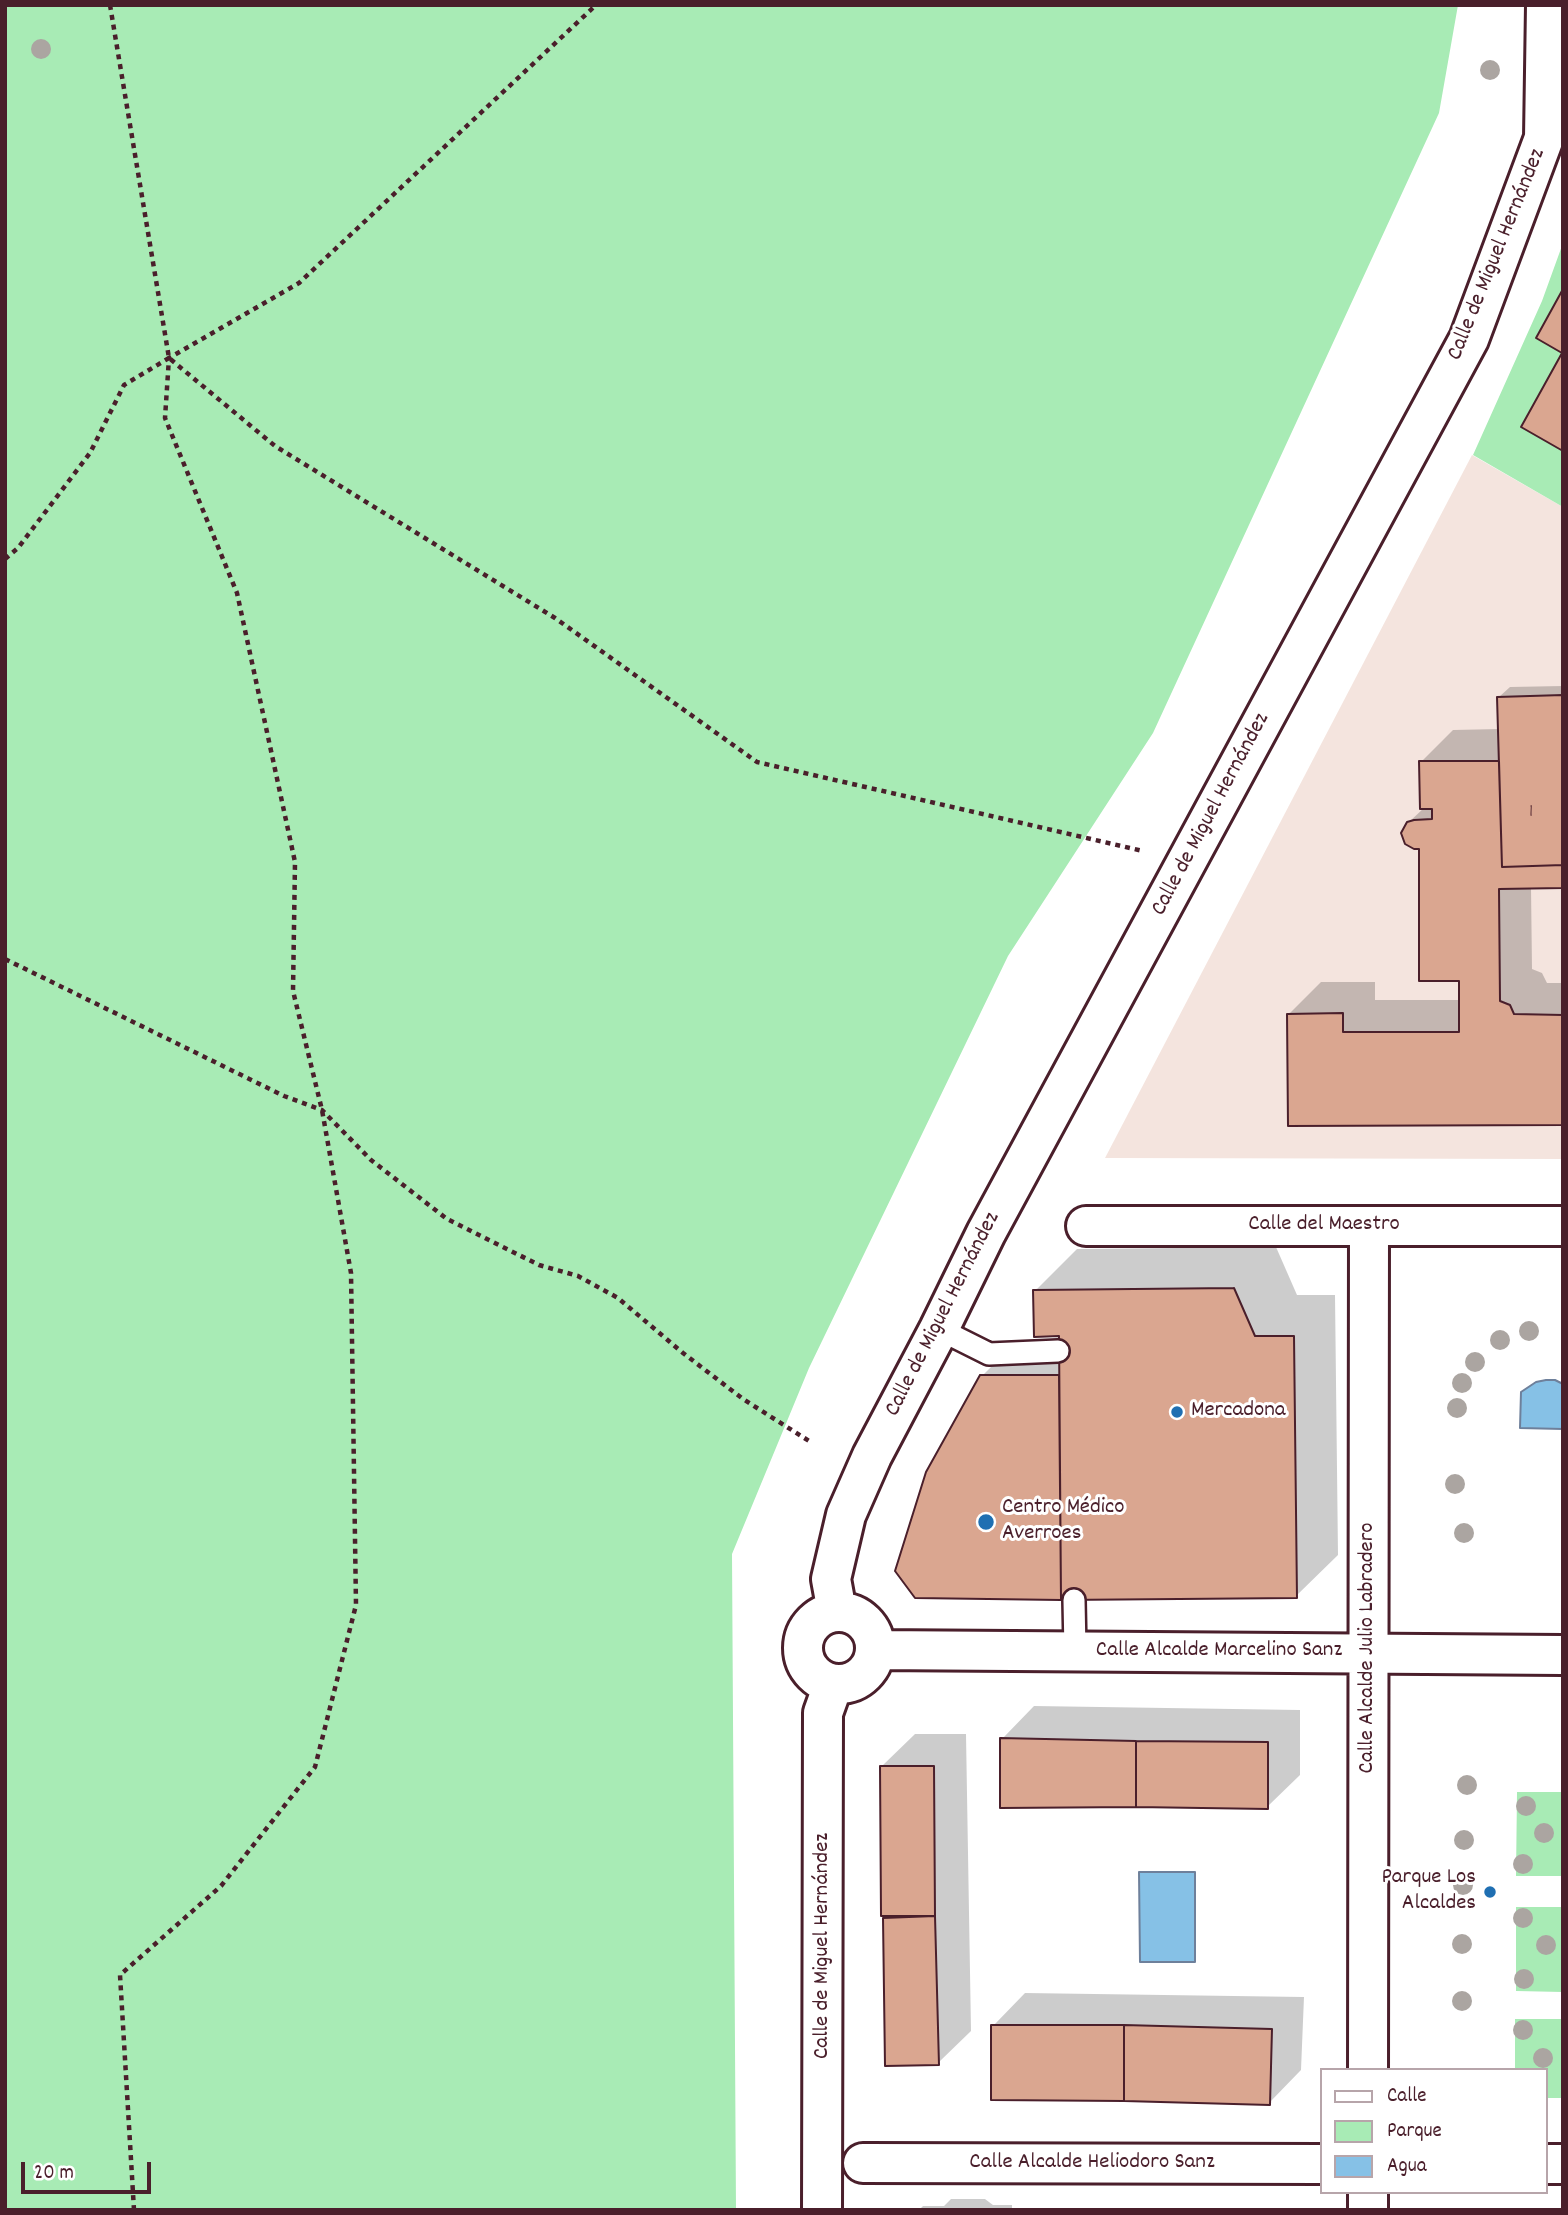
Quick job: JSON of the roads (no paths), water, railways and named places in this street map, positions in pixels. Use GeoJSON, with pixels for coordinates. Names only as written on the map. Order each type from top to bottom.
{"type":"FeatureCollection","features":[{"type":"Feature","properties":{"kind":"street","name":"Calle de Miguel Hernández"},"geometry":{"type":"LineString","coordinates":[[837,1612],[831,1579],[846,1515],[876,1448],[986,1233],[1469,339],[1553,143],[1546,5]]}},
{"type":"Feature","properties":{"kind":"street","name":"Calle del Maestro"},"geometry":{"type":"LineString","coordinates":[[1086,1226],[1563,1226]]}},
{"type":"Feature","properties":{"kind":"street","name":"Calle Alcalde Julio Labradero"},"geometry":{"type":"LineString","coordinates":[[1368,2068],[1369,1227]]}},
{"type":"Feature","properties":{"kind":"street"},"geometry":{"type":"LineString","coordinates":[[837,1612],[852,1614],[865,1623],[873,1635],[875,1650],[873,1662],[866,1673],[857,1680],[833,1685],[819,1679],[808,1668],[803,1654],[804,1638],[811,1625],[822,1615],[837,1612]]}},
{"type":"Feature","properties":{"kind":"street","name":"Calle Alcalde Marcelino Sanz"},"geometry":{"type":"LineString","coordinates":[[875,1650],[1563,1655]]}},
{"type":"Feature","properties":{"kind":"street","name":"Calle de Miguel Hernández"},"geometry":{"type":"LineString","coordinates":[[822,2210],[823,1713],[833,1685]]}},
{"type":"Feature","properties":{"kind":"street","name":"Calle Alcalde Heliodoro Sanz"},"geometry":{"type":"LineString","coordinates":[[863,2163],[1320,2164]]}},
{"type":"Feature","properties":{"kind":"lane"},"geometry":{"type":"LineString","coordinates":[[939,1329],[989,1354],[1059,1351]]}},
{"type":"Feature","properties":{"kind":"lane"},"geometry":{"type":"LineString","coordinates":[[1074,1600],[1075,1651]]}},
{"type":"Feature","properties":{"kind":"water"},"geometry":{"type":"Polygon","coordinates":[[[1546,1380],[1563,1384],[1563,1429],[1520,1428],[1521,1392],[1536,1382],[1546,1380]]]}},
{"type":"Feature","properties":{"kind":"water"},"geometry":{"type":"Polygon","coordinates":[[[1139,1872],[1195,1872],[1195,1962],[1140,1962],[1139,1872]]]}},
{"type":"Feature","properties":{"kind":"place","name":"Mercadona"},"geometry":{"type":"Point","coordinates":[1177,1412]}},
{"type":"Feature","properties":{"kind":"place","name":"Centro Médico Averroes"},"geometry":{"type":"Point","coordinates":[986,1522]}},
{"type":"Feature","properties":{"kind":"place","name":"Parque Los Alcaldes"},"geometry":{"type":"Point","coordinates":[1490,1892]}}]}
